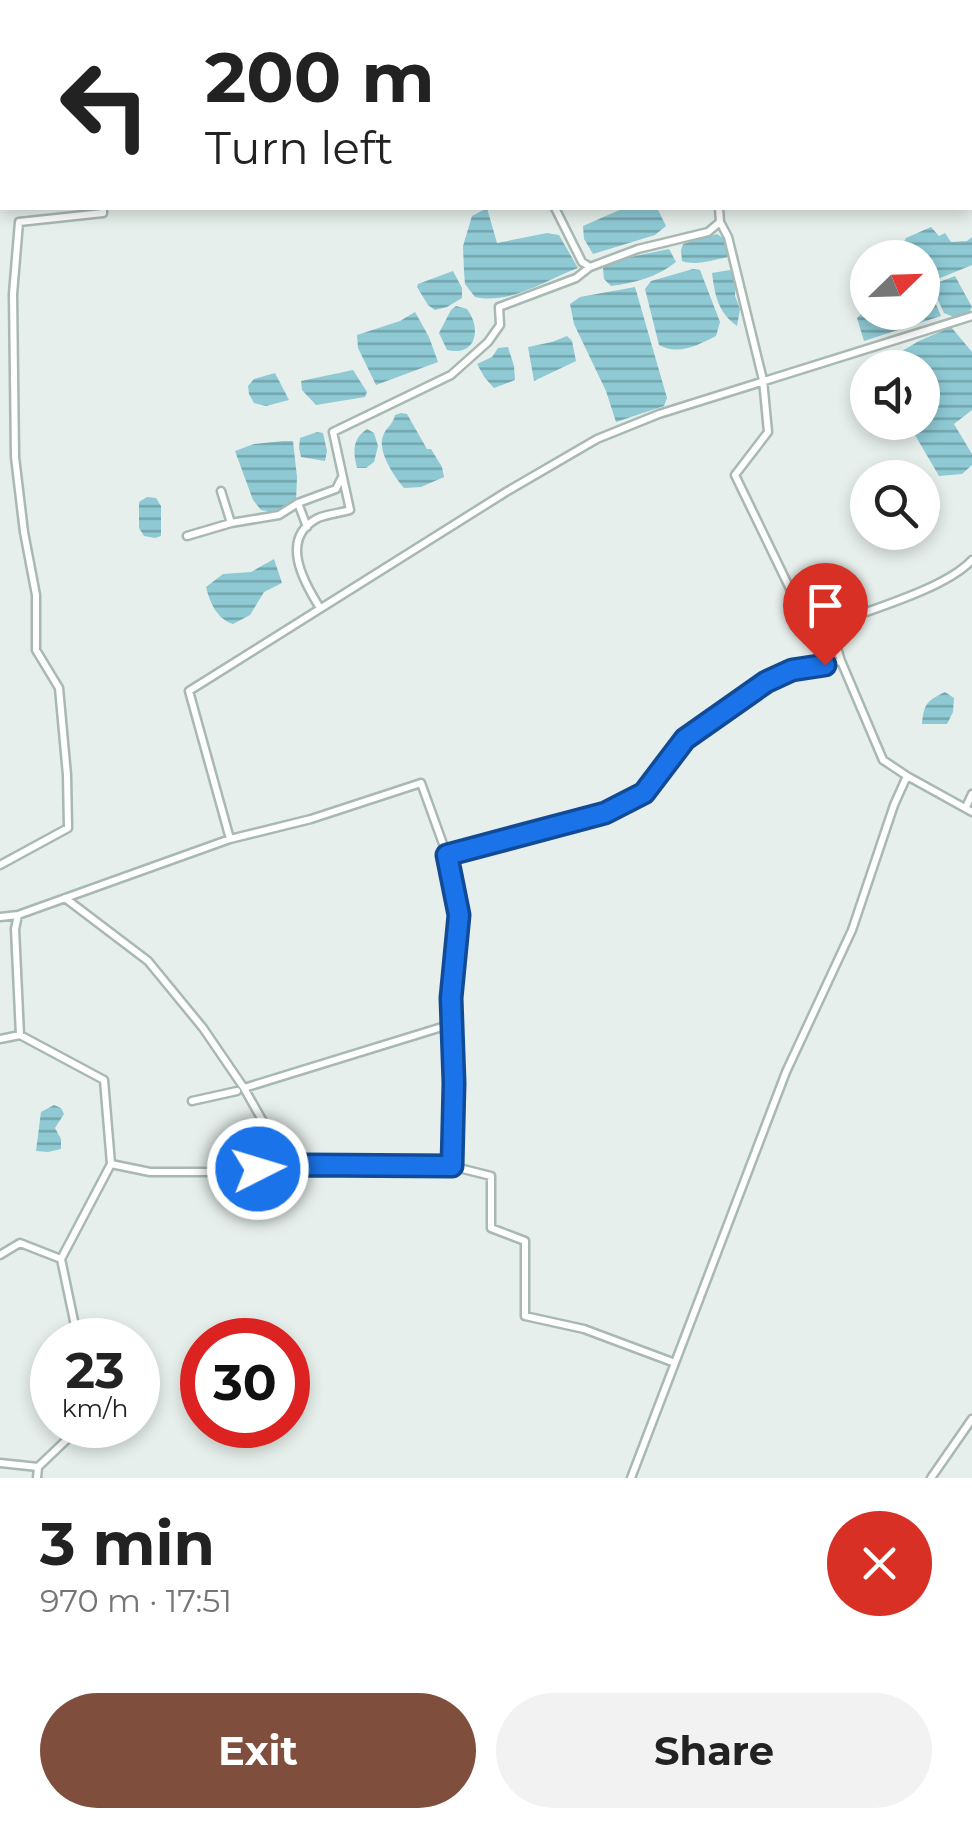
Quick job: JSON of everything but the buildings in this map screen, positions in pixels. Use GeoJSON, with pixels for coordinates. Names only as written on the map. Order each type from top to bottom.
{"type":"FeatureCollection","features":[{"type":"Feature","properties":{"kind":"street"},"geometry":{"type":"LineString","coordinates":[[0,866],[68,828],[68,776],[58,688],[36,650],[36,594],[15,457],[13,294],[19,222],[104,213],[103,210]]}},
{"type":"Feature","properties":{"kind":"street"},"geometry":{"type":"LineString","coordinates":[[556,210],[582,262],[590,267]]}},
{"type":"Feature","properties":{"kind":"street"},"geometry":{"type":"LineString","coordinates":[[719,210],[763,380],[768,432],[735,475],[809,628],[830,625],[935,586],[962,571],[972,560]]}},
{"type":"Feature","properties":{"kind":"street"},"geometry":{"type":"LineString","coordinates":[[320,608],[298,568],[296,544],[302,530],[320,518],[350,510],[332,432],[452,375],[488,342],[500,325],[499,307],[638,249],[708,232],[720,222]]}},
{"type":"Feature","properties":{"kind":"street"},"geometry":{"type":"LineString","coordinates":[[230,838],[189,691],[597,439],[659,414],[972,316]]}},
{"type":"Feature","properties":{"kind":"street"},"geometry":{"type":"LineString","coordinates":[[187,536],[280,515],[336,488],[342,478]]}},
{"type":"Feature","properties":{"kind":"street"},"geometry":{"type":"LineString","coordinates":[[220,490],[231,523]]}},
{"type":"Feature","properties":{"kind":"street"},"geometry":{"type":"LineString","coordinates":[[298,503],[306,527]]}},
{"type":"Feature","properties":{"kind":"street"},"geometry":{"type":"LineString","coordinates":[[830,625],[883,760],[969,810],[972,794]]}},
{"type":"Feature","properties":{"kind":"street"},"geometry":{"type":"LineString","coordinates":[[447,855],[605,813],[644,793],[685,739],[766,682],[792,670],[841,660]]}},
{"type":"Feature","properties":{"kind":"street"},"geometry":{"type":"LineString","coordinates":[[631,1478],[786,1072],[852,930],[907,776]]}},
{"type":"Feature","properties":{"kind":"street"},"geometry":{"type":"LineString","coordinates":[[0,918],[230,838],[312,819],[422,784],[447,855],[459,915],[451,998],[452,1166]]}},
{"type":"Feature","properties":{"kind":"street"},"geometry":{"type":"LineString","coordinates":[[65,898],[148,961],[203,1028],[288,1166]]}},
{"type":"Feature","properties":{"kind":"street"},"geometry":{"type":"LineString","coordinates":[[18,914],[20,1034]]}},
{"type":"Feature","properties":{"kind":"street"},"geometry":{"type":"LineString","coordinates":[[192,1100],[442,1027]]}},
{"type":"Feature","properties":{"kind":"street"},"geometry":{"type":"LineString","coordinates":[[0,1039],[20,1034],[104,1080],[111,1164],[62,1259],[74,1318]]}},
{"type":"Feature","properties":{"kind":"street"},"geometry":{"type":"LineString","coordinates":[[111,1164],[150,1172],[228,1172],[288,1166],[452,1166],[491,1176],[490,1228],[524,1240],[525,1316],[584,1329],[676,1363]]}},
{"type":"Feature","properties":{"kind":"street"},"geometry":{"type":"LineString","coordinates":[[0,1255],[20,1243],[62,1259]]}},
{"type":"Feature","properties":{"kind":"street"},"geometry":{"type":"LineString","coordinates":[[932,1478],[972,1419]]}},
{"type":"Feature","properties":{"kind":"street"},"geometry":{"type":"LineString","coordinates":[[37,1478],[38,1467],[58,1448]]}},
{"type":"Feature","properties":{"kind":"street"},"geometry":{"type":"LineString","coordinates":[[0,1463],[38,1467]]}},
{"type":"Feature","properties":{"kind":"water"},"geometry":{"type":"Polygon","coordinates":[[[488,210],[497,243],[547,233],[559,235],[578,268],[515,295],[475,297],[465,284],[463,246],[472,216],[488,210]]]}},
{"type":"Feature","properties":{"kind":"water"},"geometry":{"type":"Polygon","coordinates":[[[619,210],[658,210],[666,226],[655,235],[593,254],[584,239],[583,226],[619,210]]]}},
{"type":"Feature","properties":{"kind":"water"},"geometry":{"type":"Polygon","coordinates":[[[931,227],[939,236],[945,233],[951,242],[972,237],[972,265],[940,278],[940,240],[906,238],[931,227]]]}},
{"type":"Feature","properties":{"kind":"water"},"geometry":{"type":"Polygon","coordinates":[[[717,234],[723,238],[728,257],[699,263],[682,261],[683,244],[717,234]]]}},
{"type":"Feature","properties":{"kind":"water"},"geometry":{"type":"Polygon","coordinates":[[[669,249],[676,262],[653,275],[611,286],[604,279],[603,268],[616,260],[669,249]]]}},
{"type":"Feature","properties":{"kind":"water"},"geometry":{"type":"Polygon","coordinates":[[[700,270],[720,322],[716,336],[688,348],[666,348],[659,345],[645,289],[651,281],[700,270]]]}},
{"type":"Feature","properties":{"kind":"water"},"geometry":{"type":"Polygon","coordinates":[[[730,270],[736,280],[735,296],[740,309],[737,326],[718,303],[712,273],[730,270]]]}},
{"type":"Feature","properties":{"kind":"water"},"geometry":{"type":"Polygon","coordinates":[[[453,271],[462,288],[462,298],[435,310],[428,305],[418,284],[453,271]]]}},
{"type":"Feature","properties":{"kind":"water"},"geometry":{"type":"Polygon","coordinates":[[[955,276],[972,307],[969,312],[954,317],[944,313],[940,282],[955,276]]]}},
{"type":"Feature","properties":{"kind":"water"},"geometry":{"type":"Polygon","coordinates":[[[635,287],[667,398],[664,406],[616,422],[606,391],[574,324],[570,304],[580,297],[635,287]]]}},
{"type":"Feature","properties":{"kind":"water"},"geometry":{"type":"Polygon","coordinates":[[[456,306],[467,309],[475,333],[470,345],[457,351],[447,350],[439,333],[456,306]]]}},
{"type":"Feature","properties":{"kind":"water"},"geometry":{"type":"Polygon","coordinates":[[[415,312],[438,362],[376,385],[358,348],[357,335],[415,312]]]}},
{"type":"Feature","properties":{"kind":"water"},"geometry":{"type":"Polygon","coordinates":[[[951,327],[972,352],[972,410],[954,424],[972,454],[972,465],[962,474],[940,476],[940,460],[930,460],[918,440],[940,440],[940,350],[904,350],[951,327]]]}},
{"type":"Feature","properties":{"kind":"water"},"geometry":{"type":"Polygon","coordinates":[[[861,330],[898,330],[864,341],[861,330]]]}},
{"type":"Feature","properties":{"kind":"water"},"geometry":{"type":"Polygon","coordinates":[[[567,336],[572,341],[576,361],[534,381],[528,347],[567,336]]]}},
{"type":"Feature","properties":{"kind":"water"},"geometry":{"type":"Polygon","coordinates":[[[508,347],[515,380],[494,388],[477,364],[492,357],[498,348],[508,347]]]}},
{"type":"Feature","properties":{"kind":"water"},"geometry":{"type":"Polygon","coordinates":[[[353,370],[367,392],[365,397],[316,405],[302,390],[301,381],[353,370]]]}},
{"type":"Feature","properties":{"kind":"water"},"geometry":{"type":"Polygon","coordinates":[[[275,373],[289,400],[266,406],[254,403],[248,386],[254,379],[275,373]]]}},
{"type":"Feature","properties":{"kind":"water"},"geometry":{"type":"Polygon","coordinates":[[[407,414],[427,449],[431,449],[444,477],[421,487],[404,488],[396,477],[384,456],[382,442],[395,415],[407,414]]]}},
{"type":"Feature","properties":{"kind":"water"},"geometry":{"type":"Polygon","coordinates":[[[367,429],[374,433],[378,446],[374,462],[357,468],[355,446],[367,429]]]}},
{"type":"Feature","properties":{"kind":"water"},"geometry":{"type":"Polygon","coordinates":[[[323,433],[325,461],[301,457],[300,438],[323,433]]]}},
{"type":"Feature","properties":{"kind":"water"},"geometry":{"type":"Polygon","coordinates":[[[293,441],[296,501],[280,513],[261,510],[253,500],[235,451],[293,441]]]}},
{"type":"Feature","properties":{"kind":"water"},"geometry":{"type":"Polygon","coordinates":[[[147,497],[156,498],[161,506],[161,536],[155,538],[144,536],[139,528],[139,502],[147,497]]]}},
{"type":"Feature","properties":{"kind":"water"},"geometry":{"type":"Polygon","coordinates":[[[274,559],[282,583],[264,592],[250,615],[233,624],[218,614],[206,587],[223,574],[251,572],[274,559]]]}},
{"type":"Feature","properties":{"kind":"water"},"geometry":{"type":"Polygon","coordinates":[[[945,692],[954,698],[947,724],[922,724],[928,704],[945,692]]]}},
{"type":"Feature","properties":{"kind":"water"},"geometry":{"type":"Polygon","coordinates":[[[54,1105],[64,1114],[55,1128],[61,1149],[36,1151],[41,1112],[54,1105]]]}},
{"type":"Feature","properties":{"kind":"route"},"geometry":{"type":"LineString","coordinates":[[258,1169],[304,1165],[452,1166],[451,998],[459,915],[447,855],[605,813],[644,793],[685,739],[766,682],[792,670],[825,665]]}}]}
